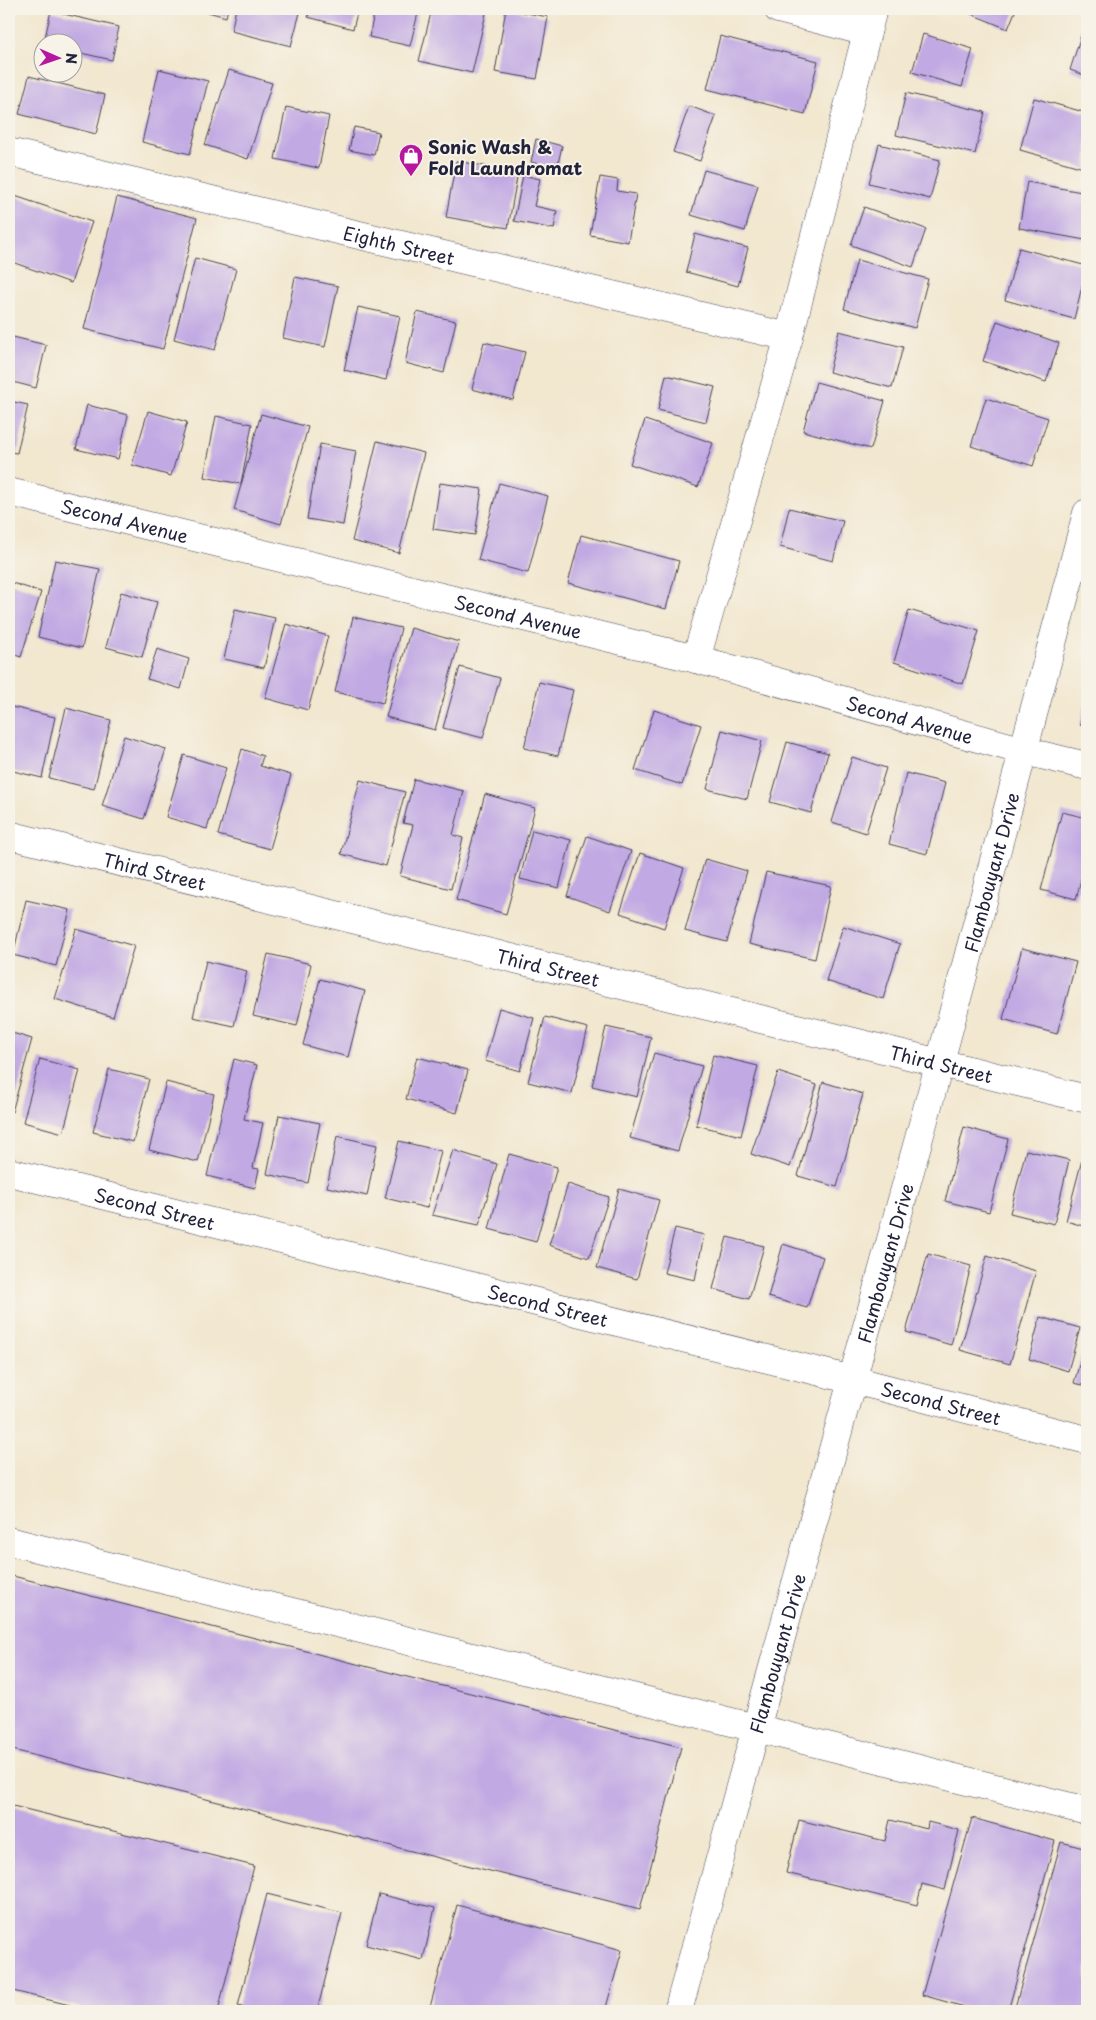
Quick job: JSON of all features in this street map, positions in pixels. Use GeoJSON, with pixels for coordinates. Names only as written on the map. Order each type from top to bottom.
{"type":"FeatureCollection","features":[{"type":"Feature","properties":{"kind":"street"},"geometry":{"type":"LineString","coordinates":[[696,659],[789,337],[870,20],[778,9]]}},
{"type":"Feature","properties":{"kind":"street","name":"Eighth Street"},"geometry":{"type":"LineString","coordinates":[[9,152],[789,337]]}},
{"type":"Feature","properties":{"kind":"street","name":"Second Avenue"},"geometry":{"type":"LineString","coordinates":[[9,492],[696,659],[1087,766]]}},
{"type":"Feature","properties":{"kind":"street","name":"Flambouyant Drive"},"geometry":{"type":"LineString","coordinates":[[678,2011],[940,1062],[1087,513]]}},
{"type":"Feature","properties":{"kind":"street","name":"Third Street"},"geometry":{"type":"LineString","coordinates":[[9,835],[1087,1099]]}},
{"type":"Feature","properties":{"kind":"street","name":"Second Street"},"geometry":{"type":"LineString","coordinates":[[9,1172],[853,1380],[1087,1440]]}},
{"type":"Feature","properties":{"kind":"street"},"geometry":{"type":"LineString","coordinates":[[9,1541],[1087,1811]]}},
{"type":"Feature","properties":{"kind":"building"},"geometry":{"type":"Polygon","coordinates":[[[197,9],[228,9],[226,17],[197,9]]]}},
{"type":"Feature","properties":{"kind":"building"},"geometry":{"type":"Polygon","coordinates":[[[236,9],[301,9],[291,46],[231,31],[236,9]]]}},
{"type":"Feature","properties":{"kind":"building"},"geometry":{"type":"Polygon","coordinates":[[[311,9],[358,9],[353,29],[308,17],[311,9]]]}},
{"type":"Feature","properties":{"kind":"building"},"geometry":{"type":"Polygon","coordinates":[[[375,9],[419,9],[410,46],[369,37],[375,9]]]}},
{"type":"Feature","properties":{"kind":"building"},"geometry":{"type":"Polygon","coordinates":[[[432,9],[487,9],[472,73],[419,61],[432,9]]]}},
{"type":"Feature","properties":{"kind":"building"},"geometry":{"type":"Polygon","coordinates":[[[506,9],[548,17],[537,79],[495,72],[506,9]]]}},
{"type":"Feature","properties":{"kind":"building"},"geometry":{"type":"Polygon","coordinates":[[[959,9],[1016,9],[1008,29],[959,9]]]}},
{"type":"Feature","properties":{"kind":"building"},"geometry":{"type":"Polygon","coordinates":[[[51,11],[119,27],[112,60],[82,53],[82,32],[46,32],[51,11]]]}},
{"type":"Feature","properties":{"kind":"building"},"geometry":{"type":"Polygon","coordinates":[[[1084,26],[1087,27],[1087,76],[1070,70],[1084,26]]]}},
{"type":"Feature","properties":{"kind":"building"},"geometry":{"type":"Polygon","coordinates":[[[923,34],[973,49],[962,87],[912,72],[923,34]]]}},
{"type":"Feature","properties":{"kind":"building"},"geometry":{"type":"Polygon","coordinates":[[[720,36],[818,61],[805,114],[707,89],[720,36]]]}},
{"type":"Feature","properties":{"kind":"building"},"geometry":{"type":"Polygon","coordinates":[[[159,69],[208,81],[190,154],[142,142],[159,69]]]}},
{"type":"Feature","properties":{"kind":"building"},"geometry":{"type":"Polygon","coordinates":[[[229,70],[272,83],[248,159],[205,145],[229,70]]]}},
{"type":"Feature","properties":{"kind":"building"},"geometry":{"type":"Polygon","coordinates":[[[29,76],[32,77],[32,82],[53,82],[105,95],[96,134],[19,114],[29,76]]]}},
{"type":"Feature","properties":{"kind":"building"},"geometry":{"type":"Polygon","coordinates":[[[906,93],[985,112],[975,154],[896,135],[906,93]]]}},
{"type":"Feature","properties":{"kind":"building"},"geometry":{"type":"Polygon","coordinates":[[[1034,98],[1087,113],[1087,169],[1020,150],[1034,98]]]}},
{"type":"Feature","properties":{"kind":"building"},"geometry":{"type":"Polygon","coordinates":[[[689,106],[716,116],[700,161],[673,152],[689,106]]]}},
{"type":"Feature","properties":{"kind":"building"},"geometry":{"type":"Polygon","coordinates":[[[286,107],[329,116],[319,168],[275,159],[286,107]]]}},
{"type":"Feature","properties":{"kind":"building"},"geometry":{"type":"Polygon","coordinates":[[[354,127],[379,132],[374,155],[349,150],[354,127]]]}},
{"type":"Feature","properties":{"kind":"building"},"geometry":{"type":"Polygon","coordinates":[[[536,139],[562,146],[557,168],[531,162],[536,139]]]}},
{"type":"Feature","properties":{"kind":"building"},"geometry":{"type":"Polygon","coordinates":[[[879,144],[940,160],[930,199],[869,183],[879,144]]]}},
{"type":"Feature","properties":{"kind":"building"},"geometry":{"type":"Polygon","coordinates":[[[456,161],[518,172],[508,228],[446,217],[456,161]]]}},
{"type":"Feature","properties":{"kind":"building"},"geometry":{"type":"Polygon","coordinates":[[[704,170],[758,185],[745,231],[691,215],[704,170]]]}},
{"type":"Feature","properties":{"kind":"building"},"geometry":{"type":"Polygon","coordinates":[[[523,175],[540,179],[534,206],[557,211],[554,229],[514,221],[523,175]]]}},
{"type":"Feature","properties":{"kind":"building"},"geometry":{"type":"Polygon","coordinates":[[[600,177],[618,180],[617,191],[636,194],[628,242],[590,235],[600,177]]]}},
{"type":"Feature","properties":{"kind":"building"},"geometry":{"type":"Polygon","coordinates":[[[1027,182],[1087,193],[1085,240],[1019,228],[1027,182]]]}},
{"type":"Feature","properties":{"kind":"building"},"geometry":{"type":"Polygon","coordinates":[[[9,194],[92,222],[71,283],[9,261],[9,194]]]}},
{"type":"Feature","properties":{"kind":"building"},"geometry":{"type":"Polygon","coordinates":[[[117,197],[197,218],[163,349],[84,329],[117,197]]]}},
{"type":"Feature","properties":{"kind":"building"},"geometry":{"type":"Polygon","coordinates":[[[864,207],[926,229],[913,267],[851,245],[864,207]]]}},
{"type":"Feature","properties":{"kind":"building"},"geometry":{"type":"Polygon","coordinates":[[[695,234],[748,248],[738,286],[686,272],[695,234]]]}},
{"type":"Feature","properties":{"kind":"building"},"geometry":{"type":"Polygon","coordinates":[[[1019,248],[1087,266],[1074,319],[1005,300],[1019,248]]]}},
{"type":"Feature","properties":{"kind":"building"},"geometry":{"type":"Polygon","coordinates":[[[195,258],[236,269],[215,350],[174,339],[195,258]]]}},
{"type":"Feature","properties":{"kind":"building"},"geometry":{"type":"Polygon","coordinates":[[[857,260],[928,279],[915,328],[844,309],[857,260]]]}},
{"type":"Feature","properties":{"kind":"building"},"geometry":{"type":"Polygon","coordinates":[[[295,277],[338,286],[325,347],[283,338],[295,277]]]}},
{"type":"Feature","properties":{"kind":"building"},"geometry":{"type":"Polygon","coordinates":[[[358,307],[400,316],[386,380],[344,370],[358,307]]]}},
{"type":"Feature","properties":{"kind":"building"},"geometry":{"type":"Polygon","coordinates":[[[417,312],[456,321],[444,373],[405,363],[417,312]]]}},
{"type":"Feature","properties":{"kind":"building"},"geometry":{"type":"Polygon","coordinates":[[[997,321],[1059,343],[1046,382],[983,361],[997,321]]]}},
{"type":"Feature","properties":{"kind":"building"},"geometry":{"type":"Polygon","coordinates":[[[839,331],[903,347],[892,388],[829,372],[839,331]]]}},
{"type":"Feature","properties":{"kind":"building"},"geometry":{"type":"Polygon","coordinates":[[[9,336],[46,345],[36,388],[9,381],[9,336]]]}},
{"type":"Feature","properties":{"kind":"building"},"geometry":{"type":"Polygon","coordinates":[[[484,342],[525,352],[513,400],[472,389],[484,342]]]}},
{"type":"Feature","properties":{"kind":"building"},"geometry":{"type":"Polygon","coordinates":[[[666,375],[715,387],[706,422],[658,410],[666,375]]]}},
{"type":"Feature","properties":{"kind":"building"},"geometry":{"type":"Polygon","coordinates":[[[816,382],[885,401],[871,449],[803,431],[816,382]]]}},
{"type":"Feature","properties":{"kind":"building"},"geometry":{"type":"Polygon","coordinates":[[[986,398],[1048,418],[1033,466],[971,446],[986,398]]]}},
{"type":"Feature","properties":{"kind":"building"},"geometry":{"type":"Polygon","coordinates":[[[9,401],[28,405],[17,453],[9,452],[9,401]]]}},
{"type":"Feature","properties":{"kind":"building"},"geometry":{"type":"Polygon","coordinates":[[[87,405],[128,415],[118,459],[76,449],[87,405]]]}},
{"type":"Feature","properties":{"kind":"building"},"geometry":{"type":"Polygon","coordinates":[[[148,411],[187,422],[171,476],[132,465],[148,411]]]}},
{"type":"Feature","properties":{"kind":"building"},"geometry":{"type":"Polygon","coordinates":[[[261,414],[308,427],[281,524],[234,510],[261,414]]]}},
{"type":"Feature","properties":{"kind":"building"},"geometry":{"type":"Polygon","coordinates":[[[216,416],[252,424],[241,484],[204,477],[216,416]]]}},
{"type":"Feature","properties":{"kind":"building"},"geometry":{"type":"Polygon","coordinates":[[[645,420],[713,443],[698,487],[630,464],[645,420]]]}},
{"type":"Feature","properties":{"kind":"building"},"geometry":{"type":"Polygon","coordinates":[[[377,441],[424,453],[399,553],[352,541],[377,441]]]}},
{"type":"Feature","properties":{"kind":"building"},"geometry":{"type":"Polygon","coordinates":[[[320,444],[356,451],[343,525],[307,519],[320,444]]]}},
{"type":"Feature","properties":{"kind":"building"},"geometry":{"type":"Polygon","coordinates":[[[440,483],[482,489],[475,535],[433,529],[440,483]]]}},
{"type":"Feature","properties":{"kind":"building"},"geometry":{"type":"Polygon","coordinates":[[[499,483],[548,496],[528,573],[478,560],[499,483]]]}},
{"type":"Feature","properties":{"kind":"building"},"geometry":{"type":"Polygon","coordinates":[[[789,508],[843,521],[833,561],[780,547],[789,508]]]}},
{"type":"Feature","properties":{"kind":"building"},"geometry":{"type":"Polygon","coordinates":[[[581,535],[679,561],[666,609],[568,583],[581,535]]]}},
{"type":"Feature","properties":{"kind":"building"},"geometry":{"type":"Polygon","coordinates":[[[55,560],[100,569],[82,648],[38,637],[55,560]]]}},
{"type":"Feature","properties":{"kind":"building"},"geometry":{"type":"Polygon","coordinates":[[[9,582],[41,592],[21,657],[9,653],[9,582]]]}},
{"type":"Feature","properties":{"kind":"building"},"geometry":{"type":"Polygon","coordinates":[[[121,592],[157,602],[142,657],[106,647],[121,592]]]}},
{"type":"Feature","properties":{"kind":"building"},"geometry":{"type":"Polygon","coordinates":[[[235,609],[275,618],[264,668],[224,659],[235,609]]]}},
{"type":"Feature","properties":{"kind":"building"},"geometry":{"type":"Polygon","coordinates":[[[909,610],[979,631],[963,684],[894,662],[909,610]]]}},
{"type":"Feature","properties":{"kind":"building"},"geometry":{"type":"Polygon","coordinates":[[[353,617],[401,628],[383,703],[335,692],[353,617]]]}},
{"type":"Feature","properties":{"kind":"building"},"geometry":{"type":"Polygon","coordinates":[[[286,624],[328,636],[308,710],[265,698],[286,624]]]}},
{"type":"Feature","properties":{"kind":"building"},"geometry":{"type":"Polygon","coordinates":[[[411,628],[459,642],[435,730],[386,717],[411,628]]]}},
{"type":"Feature","properties":{"kind":"building"},"geometry":{"type":"Polygon","coordinates":[[[157,649],[189,659],[181,689],[147,679],[157,649]]]}},
{"type":"Feature","properties":{"kind":"building"},"geometry":{"type":"Polygon","coordinates":[[[460,667],[500,678],[483,738],[443,728],[460,667]]]}},
{"type":"Feature","properties":{"kind":"building"},"geometry":{"type":"Polygon","coordinates":[[[539,682],[573,690],[558,756],[524,748],[539,682]]]}},
{"type":"Feature","properties":{"kind":"building"},"geometry":{"type":"Polygon","coordinates":[[[1087,697],[1087,727],[1080,725],[1087,697]]]}},
{"type":"Feature","properties":{"kind":"building"},"geometry":{"type":"Polygon","coordinates":[[[12,707],[55,717],[42,778],[9,770],[9,723],[12,707]]]}},
{"type":"Feature","properties":{"kind":"building"},"geometry":{"type":"Polygon","coordinates":[[[66,708],[111,720],[94,789],[49,778],[66,708]]]}},
{"type":"Feature","properties":{"kind":"building"},"geometry":{"type":"Polygon","coordinates":[[[654,710],[701,725],[682,785],[635,770],[654,710]]]}},
{"type":"Feature","properties":{"kind":"building"},"geometry":{"type":"Polygon","coordinates":[[[722,730],[762,741],[747,799],[707,789],[722,730]]]}},
{"type":"Feature","properties":{"kind":"building"},"geometry":{"type":"Polygon","coordinates":[[[124,736],[166,749],[144,819],[102,806],[124,736]]]}},
{"type":"Feature","properties":{"kind":"building"},"geometry":{"type":"Polygon","coordinates":[[[787,742],[828,753],[811,813],[770,802],[787,742]]]}},
{"type":"Feature","properties":{"kind":"building"},"geometry":{"type":"Polygon","coordinates":[[[242,749],[263,756],[260,766],[291,775],[270,849],[218,835],[242,749]]]}},
{"type":"Feature","properties":{"kind":"building"},"geometry":{"type":"Polygon","coordinates":[[[184,755],[226,768],[207,829],[166,817],[184,755]]]}},
{"type":"Feature","properties":{"kind":"building"},"geometry":{"type":"Polygon","coordinates":[[[852,757],[886,768],[866,833],[832,822],[852,757]]]}},
{"type":"Feature","properties":{"kind":"building"},"geometry":{"type":"Polygon","coordinates":[[[906,773],[945,783],[927,854],[889,844],[906,773]]]}},
{"type":"Feature","properties":{"kind":"building"},"geometry":{"type":"Polygon","coordinates":[[[414,779],[464,791],[453,835],[463,838],[451,889],[400,876],[413,825],[403,823],[414,779]]]}},
{"type":"Feature","properties":{"kind":"building"},"geometry":{"type":"Polygon","coordinates":[[[360,780],[405,792],[386,866],[341,854],[360,780]]]}},
{"type":"Feature","properties":{"kind":"building"},"geometry":{"type":"Polygon","coordinates":[[[485,794],[535,808],[506,914],[456,900],[485,794]]]}},
{"type":"Feature","properties":{"kind":"building"},"geometry":{"type":"Polygon","coordinates":[[[1062,812],[1087,818],[1087,857],[1076,899],[1041,890],[1062,812]]]}},
{"type":"Feature","properties":{"kind":"building"},"geometry":{"type":"Polygon","coordinates":[[[532,830],[571,840],[559,888],[520,879],[532,830]]]}},
{"type":"Feature","properties":{"kind":"building"},"geometry":{"type":"Polygon","coordinates":[[[587,836],[631,851],[610,911],[567,896],[587,836]]]}},
{"type":"Feature","properties":{"kind":"building"},"geometry":{"type":"Polygon","coordinates":[[[640,853],[684,868],[664,928],[620,913],[640,853]]]}},
{"type":"Feature","properties":{"kind":"building"},"geometry":{"type":"Polygon","coordinates":[[[705,859],[747,871],[727,942],[685,931],[705,859]]]}},
{"type":"Feature","properties":{"kind":"building"},"geometry":{"type":"Polygon","coordinates":[[[766,872],[831,886],[815,959],[749,944],[766,872]]]}},
{"type":"Feature","properties":{"kind":"building"},"geometry":{"type":"Polygon","coordinates":[[[26,900],[70,910],[56,966],[13,955],[26,900]]]}},
{"type":"Feature","properties":{"kind":"building"},"geometry":{"type":"Polygon","coordinates":[[[843,926],[900,944],[883,999],[826,981],[843,926]]]}},
{"type":"Feature","properties":{"kind":"building"},"geometry":{"type":"Polygon","coordinates":[[[76,929],[134,946],[113,1017],[55,999],[76,929]]]}},
{"type":"Feature","properties":{"kind":"building"},"geometry":{"type":"Polygon","coordinates":[[[1022,948],[1076,962],[1057,1034],[1003,1019],[1022,948]]]}},
{"type":"Feature","properties":{"kind":"building"},"geometry":{"type":"Polygon","coordinates":[[[268,954],[311,964],[297,1026],[253,1016],[268,954]]]}},
{"type":"Feature","properties":{"kind":"building"},"geometry":{"type":"Polygon","coordinates":[[[206,961],[247,971],[234,1026],[193,1017],[206,961]]]}},
{"type":"Feature","properties":{"kind":"building"},"geometry":{"type":"Polygon","coordinates":[[[320,979],[365,991],[348,1057],[303,1045],[320,979]]]}},
{"type":"Feature","properties":{"kind":"building"},"geometry":{"type":"Polygon","coordinates":[[[499,1008],[534,1018],[520,1071],[485,1061],[499,1008]]]}},
{"type":"Feature","properties":{"kind":"building"},"geometry":{"type":"Polygon","coordinates":[[[545,1017],[588,1028],[572,1093],[528,1082],[545,1017]]]}},
{"type":"Feature","properties":{"kind":"building"},"geometry":{"type":"Polygon","coordinates":[[[606,1027],[651,1037],[637,1097],[592,1086],[606,1027]]]}},
{"type":"Feature","properties":{"kind":"building"},"geometry":{"type":"Polygon","coordinates":[[[9,1032],[32,1039],[12,1112],[9,1111],[9,1032]]]}},
{"type":"Feature","properties":{"kind":"building"},"geometry":{"type":"Polygon","coordinates":[[[654,1053],[702,1066],[678,1151],[630,1138],[654,1053]]]}},
{"type":"Feature","properties":{"kind":"building"},"geometry":{"type":"Polygon","coordinates":[[[713,1055],[758,1066],[741,1136],[696,1125],[713,1055]]]}},
{"type":"Feature","properties":{"kind":"building"},"geometry":{"type":"Polygon","coordinates":[[[417,1057],[468,1070],[457,1113],[406,1099],[417,1057]]]}},
{"type":"Feature","properties":{"kind":"building"},"geometry":{"type":"Polygon","coordinates":[[[40,1059],[80,1070],[63,1133],[23,1122],[40,1059]]]}},
{"type":"Feature","properties":{"kind":"building"},"geometry":{"type":"Polygon","coordinates":[[[234,1059],[257,1065],[244,1119],[263,1123],[253,1168],[259,1169],[255,1188],[207,1176],[234,1059]]]}},
{"type":"Feature","properties":{"kind":"building"},"geometry":{"type":"Polygon","coordinates":[[[109,1069],[149,1079],[133,1142],[93,1132],[109,1069]]]}},
{"type":"Feature","properties":{"kind":"building"},"geometry":{"type":"Polygon","coordinates":[[[778,1072],[817,1085],[790,1167],[751,1154],[778,1072]]]}},
{"type":"Feature","properties":{"kind":"building"},"geometry":{"type":"Polygon","coordinates":[[[166,1082],[214,1094],[198,1162],[149,1150],[166,1082]]]}},
{"type":"Feature","properties":{"kind":"building"},"geometry":{"type":"Polygon","coordinates":[[[823,1082],[863,1094],[837,1187],[798,1176],[823,1082]]]}},
{"type":"Feature","properties":{"kind":"building"},"geometry":{"type":"Polygon","coordinates":[[[279,1115],[320,1123],[308,1183],[267,1174],[279,1115]]]}},
{"type":"Feature","properties":{"kind":"building"},"geometry":{"type":"Polygon","coordinates":[[[964,1127],[1008,1139],[989,1212],[945,1201],[964,1127]]]}},
{"type":"Feature","properties":{"kind":"building"},"geometry":{"type":"Polygon","coordinates":[[[337,1136],[377,1145],[367,1196],[327,1187],[337,1136]]]}},
{"type":"Feature","properties":{"kind":"building"},"geometry":{"type":"Polygon","coordinates":[[[399,1141],[441,1151],[427,1208],[385,1198],[399,1141]]]}},
{"type":"Feature","properties":{"kind":"building"},"geometry":{"type":"Polygon","coordinates":[[[453,1150],[497,1164],[479,1225],[432,1215],[453,1150]]]}},
{"type":"Feature","properties":{"kind":"building"},"geometry":{"type":"Polygon","coordinates":[[[1026,1150],[1069,1160],[1054,1224],[1010,1213],[1026,1150]]]}},
{"type":"Feature","properties":{"kind":"building"},"geometry":{"type":"Polygon","coordinates":[[[1084,1152],[1087,1153],[1087,1227],[1066,1221],[1084,1152]]]}},
{"type":"Feature","properties":{"kind":"building"},"geometry":{"type":"Polygon","coordinates":[[[509,1154],[557,1167],[536,1242],[489,1229],[509,1154]]]}},
{"type":"Feature","properties":{"kind":"building"},"geometry":{"type":"Polygon","coordinates":[[[568,1184],[609,1197],[589,1258],[549,1245],[568,1184]]]}},
{"type":"Feature","properties":{"kind":"building"},"geometry":{"type":"Polygon","coordinates":[[[619,1189],[659,1200],[637,1279],[597,1268],[619,1189]]]}},
{"type":"Feature","properties":{"kind":"building"},"geometry":{"type":"Polygon","coordinates":[[[675,1228],[704,1235],[695,1280],[664,1273],[675,1228]]]}},
{"type":"Feature","properties":{"kind":"building"},"geometry":{"type":"Polygon","coordinates":[[[727,1237],[764,1246],[749,1299],[713,1289],[727,1237]]]}},
{"type":"Feature","properties":{"kind":"building"},"geometry":{"type":"Polygon","coordinates":[[[783,1244],[823,1257],[807,1308],[768,1297],[783,1244]]]}},
{"type":"Feature","properties":{"kind":"building"},"geometry":{"type":"Polygon","coordinates":[[[928,1254],[971,1266],[951,1345],[906,1332],[928,1254]]]}},
{"type":"Feature","properties":{"kind":"building"},"geometry":{"type":"Polygon","coordinates":[[[987,1256],[1036,1271],[1010,1364],[960,1350],[987,1256]]]}},
{"type":"Feature","properties":{"kind":"building"},"geometry":{"type":"Polygon","coordinates":[[[1040,1317],[1080,1328],[1068,1371],[1029,1359],[1040,1317]]]}},
{"type":"Feature","properties":{"kind":"building"},"geometry":{"type":"Polygon","coordinates":[[[1087,1336],[1087,1386],[1074,1383],[1087,1336]]]}},
{"type":"Feature","properties":{"kind":"building"},"geometry":{"type":"Polygon","coordinates":[[[9,1575],[681,1747],[640,1909],[9,1749],[9,1575]]]}},
{"type":"Feature","properties":{"kind":"building"},"geometry":{"type":"Polygon","coordinates":[[[9,1805],[254,1866],[218,2011],[94,2011],[9,1990],[9,1805]]]}},
{"type":"Feature","properties":{"kind":"building"},"geometry":{"type":"Polygon","coordinates":[[[972,1818],[1055,1841],[1008,2011],[979,2011],[922,1995],[972,1818]]]}},
{"type":"Feature","properties":{"kind":"building"},"geometry":{"type":"Polygon","coordinates":[[[799,1820],[885,1841],[890,1820],[927,1829],[928,1822],[959,1830],[945,1890],[922,1884],[917,1905],[786,1873],[799,1820]]]}},
{"type":"Feature","properties":{"kind":"building"},"geometry":{"type":"Polygon","coordinates":[[[1061,1842],[1087,1849],[1087,2011],[1014,2011],[1061,1842]]]}},
{"type":"Feature","properties":{"kind":"building"},"geometry":{"type":"Polygon","coordinates":[[[267,1894],[342,1913],[317,2011],[258,2011],[238,2006],[267,1894]]]}},
{"type":"Feature","properties":{"kind":"building"},"geometry":{"type":"Polygon","coordinates":[[[379,1894],[435,1908],[423,1960],[366,1945],[379,1894]]]}},
{"type":"Feature","properties":{"kind":"building"},"geometry":{"type":"Polygon","coordinates":[[[457,1905],[622,1950],[605,2011],[429,2011],[457,1905]]]}},
{"type":"Feature","properties":{"kind":"place","name":"Sonic Wash & Fold Laundromat"},"geometry":{"type":"Point","coordinates":[411,177]}}]}
